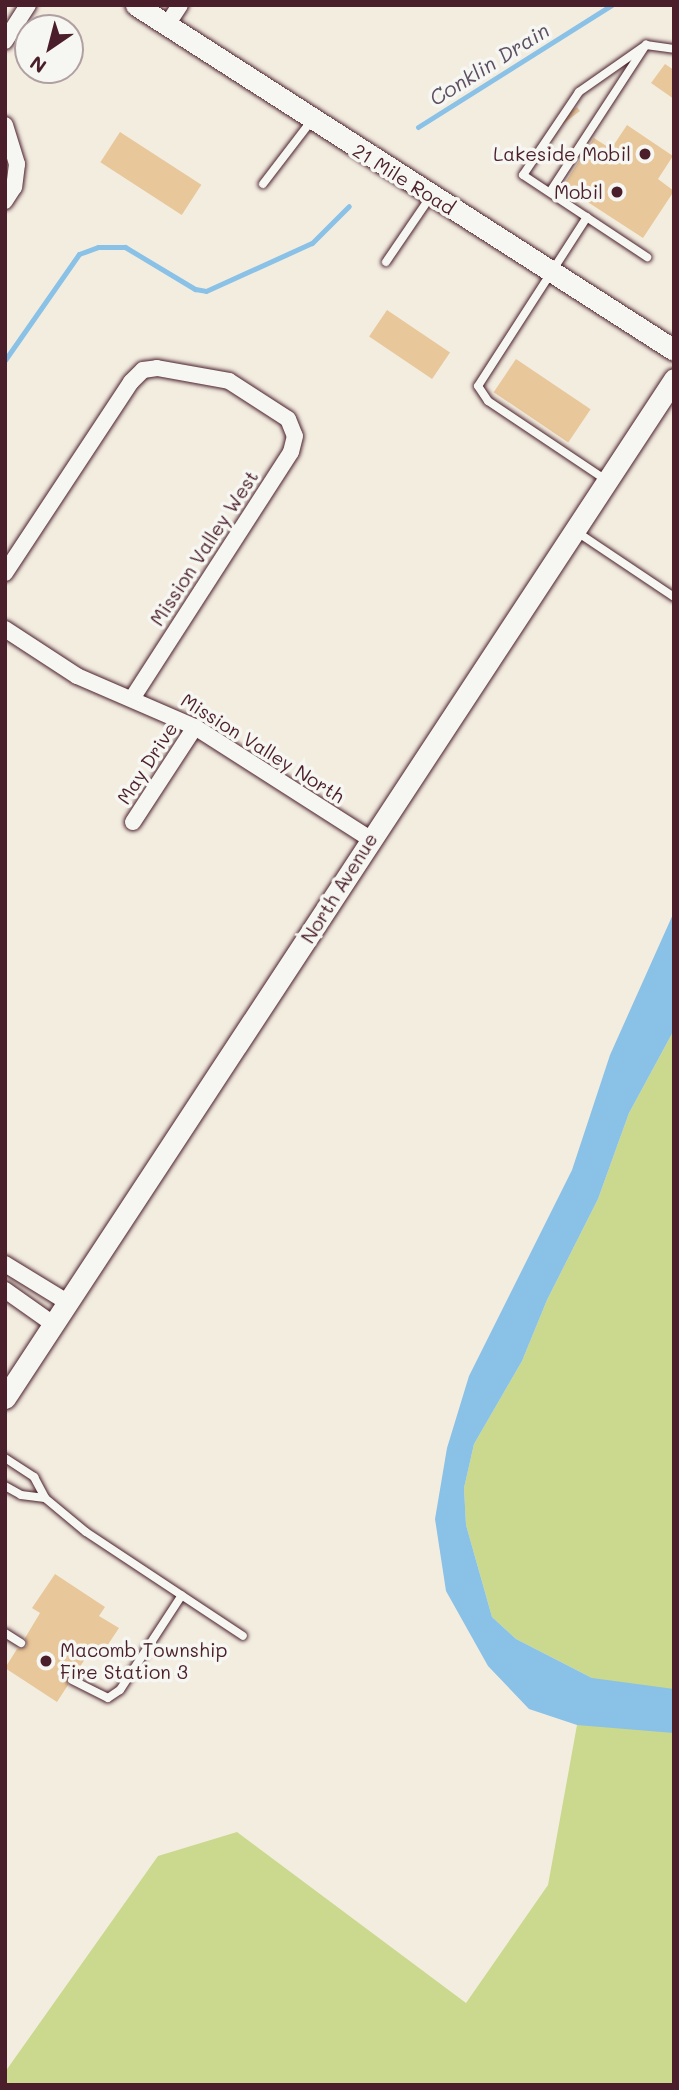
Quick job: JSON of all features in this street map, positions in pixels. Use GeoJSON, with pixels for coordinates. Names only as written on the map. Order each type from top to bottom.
{"type":"FeatureCollection","features":[{"type":"Feature","properties":{"kind":"street"},"geometry":{"type":"LineString","coordinates":[[5,41],[29,5]]}},
{"type":"Feature","properties":{"kind":"street","name":"21 Mile Road"},"geometry":{"type":"LineString","coordinates":[[136,5],[674,350]]}},
{"type":"Feature","properties":{"kind":"street"},"geometry":{"type":"LineString","coordinates":[[167,25],[180,5]]}},
{"type":"Feature","properties":{"kind":"street"},"geometry":{"type":"LineString","coordinates":[[5,125],[17,164],[14,187],[5,201]]}},
{"type":"Feature","properties":{"kind":"street","name":"Mission Valley West"},"geometry":{"type":"LineString","coordinates":[[5,573],[131,382],[150,368],[229,381],[288,419],[295,436],[291,452],[133,697]]}},
{"type":"Feature","properties":{"kind":"street","name":"North Avenue"},"geometry":{"type":"LineString","coordinates":[[5,1398],[573,529],[674,379]]}},
{"type":"Feature","properties":{"kind":"street","name":"Mission Valley North"},"geometry":{"type":"LineString","coordinates":[[5,629],[77,676],[133,697],[195,727],[370,839]]}},
{"type":"Feature","properties":{"kind":"street","name":"May Drive"},"geometry":{"type":"LineString","coordinates":[[133,822],[195,727]]}},
{"type":"Feature","properties":{"kind":"street"},"geometry":{"type":"LineString","coordinates":[[5,1264],[67,1302]]}},
{"type":"Feature","properties":{"kind":"street"},"geometry":{"type":"LineString","coordinates":[[5,1290],[53,1324]]}},
{"type":"Feature","properties":{"kind":"lane"},"geometry":{"type":"LineString","coordinates":[[647,257],[523,176],[579,92],[646,45],[674,49]]}},
{"type":"Feature","properties":{"kind":"lane"},"geometry":{"type":"LineString","coordinates":[[550,192],[646,45]]}},
{"type":"Feature","properties":{"kind":"lane"},"geometry":{"type":"LineString","coordinates":[[263,184],[312,120]]}},
{"type":"Feature","properties":{"kind":"lane"},"geometry":{"type":"LineString","coordinates":[[386,262],[431,196]]}},
{"type":"Feature","properties":{"kind":"lane"},"geometry":{"type":"LineString","coordinates":[[587,217],[478,386],[488,401],[606,480]]}},
{"type":"Feature","properties":{"kind":"lane"},"geometry":{"type":"LineString","coordinates":[[573,529],[674,597]]}},
{"type":"Feature","properties":{"kind":"lane"},"geometry":{"type":"LineString","coordinates":[[5,1458],[34,1477],[46,1498],[86,1532],[243,1636]]}},
{"type":"Feature","properties":{"kind":"lane"},"geometry":{"type":"LineString","coordinates":[[5,1486],[21,1495],[46,1498]]}},
{"type":"Feature","properties":{"kind":"lane"},"geometry":{"type":"LineString","coordinates":[[72,1680],[108,1698],[120,1690],[182,1595]]}},
{"type":"Feature","properties":{"kind":"lane"},"geometry":{"type":"LineString","coordinates":[[5,1633],[21,1643]]}},
{"type":"Feature","properties":{"kind":"green space"},"geometry":{"type":"Polygon","coordinates":[[[674,1030],[674,2085],[5,2085],[5,2072],[158,1856],[237,1832],[466,2003],[548,1885],[577,1725],[592,1678],[516,1639],[492,1617],[466,1525],[464,1488],[474,1444],[522,1361],[547,1300],[598,1199],[629,1113],[674,1030]]]}},
{"type":"Feature","properties":{"kind":"water"},"geometry":{"type":"Polygon","coordinates":[[[674,912],[674,1030],[629,1113],[598,1199],[547,1300],[522,1361],[474,1444],[464,1488],[466,1525],[492,1617],[516,1639],[592,1678],[674,1689],[674,1733],[577,1725],[529,1709],[488,1666],[446,1591],[435,1519],[447,1448],[469,1376],[572,1170],[610,1055],[674,912]]]}},
{"type":"Feature","properties":{"kind":"building"},"geometry":{"type":"Polygon","coordinates":[[[665,64],[674,70],[674,99],[651,83],[665,64]]]}},
{"type":"Feature","properties":{"kind":"building"},"geometry":{"type":"Polygon","coordinates":[[[577,107],[580,111],[554,130],[551,126],[577,107]]]}},
{"type":"Feature","properties":{"kind":"building"},"geometry":{"type":"Polygon","coordinates":[[[627,125],[673,156],[658,179],[674,191],[643,238],[563,186],[594,138],[611,149],[627,125]]]}},
{"type":"Feature","properties":{"kind":"building"},"geometry":{"type":"Polygon","coordinates":[[[120,132],[201,185],[182,215],[100,162],[120,132]]]}},
{"type":"Feature","properties":{"kind":"building"},"geometry":{"type":"Polygon","coordinates":[[[387,310],[450,352],[432,379],[369,337],[387,310]]]}},
{"type":"Feature","properties":{"kind":"building"},"geometry":{"type":"Polygon","coordinates":[[[516,359],[591,409],[568,442],[494,392],[516,359]]]}},
{"type":"Feature","properties":{"kind":"building"},"geometry":{"type":"Polygon","coordinates":[[[55,1574],[105,1607],[99,1616],[119,1628],[101,1655],[92,1649],[75,1674],[67,1676],[68,1685],[57,1702],[5,1668],[17,1649],[27,1646],[25,1638],[40,1613],[32,1608],[55,1574]]]}},
{"type":"Feature","properties":{"kind":"waterway","name":"Conklin Drain"},"geometry":{"type":"LineString","coordinates":[[418,127],[612,5]]}},
{"type":"Feature","properties":{"kind":"waterway","name":"Conklin Drain"},"geometry":{"type":"LineString","coordinates":[[5,360],[79,254],[98,247],[125,247],[195,289],[206,291],[312,243],[349,206]]}},
{"type":"Feature","properties":{"kind":"place","name":"Lakeside Mobil"},"geometry":{"type":"Point","coordinates":[645,154]}},
{"type":"Feature","properties":{"kind":"place","name":"Mobil"},"geometry":{"type":"Point","coordinates":[617,192]}},
{"type":"Feature","properties":{"kind":"place","name":"Macomb Township Fire Station 3"},"geometry":{"type":"Point","coordinates":[46,1661]}}]}
